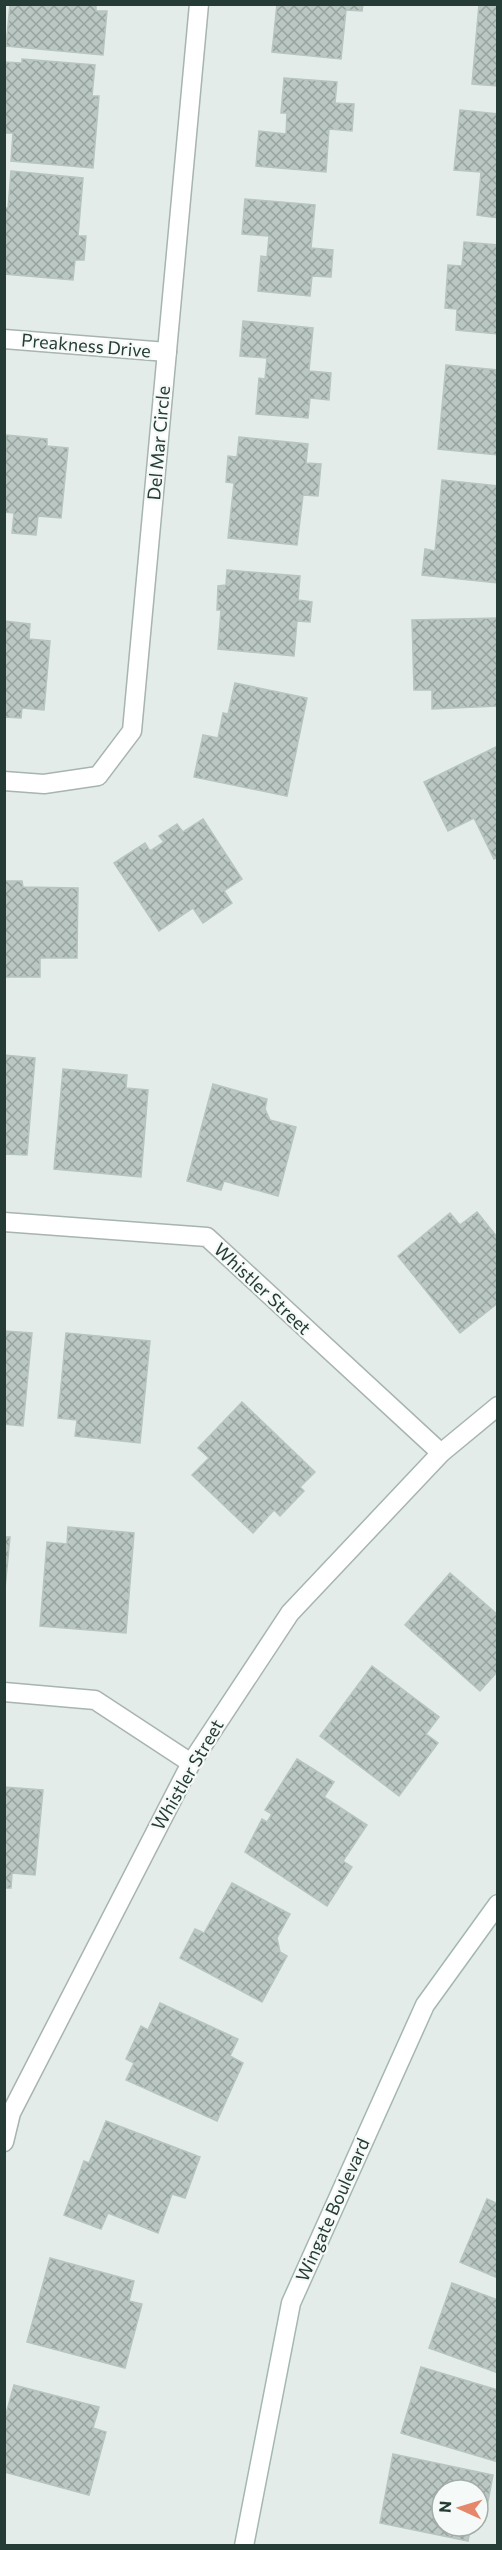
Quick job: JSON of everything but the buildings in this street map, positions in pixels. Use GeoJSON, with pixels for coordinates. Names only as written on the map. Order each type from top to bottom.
{"type":"FeatureCollection","features":[{"type":"Feature","properties":{"kind":"street","name":"Del Mar Circle"},"geometry":{"type":"LineString","coordinates":[[4,781],[44,784],[98,776],[132,731],[199,4]]}},
{"type":"Feature","properties":{"kind":"street","name":"Preakness Drive"},"geometry":{"type":"LineString","coordinates":[[4,339],[167,352]]}},
{"type":"Feature","properties":{"kind":"street","name":"Whistler Street"},"geometry":{"type":"LineString","coordinates":[[4,1222],[207,1238],[441,1453]]}},
{"type":"Feature","properties":{"kind":"street","name":"Whistler Street"},"geometry":{"type":"LineString","coordinates":[[4,2142],[11,2113],[191,1763],[290,1613],[441,1453],[498,1406]]}},
{"type":"Feature","properties":{"kind":"street"},"geometry":{"type":"LineString","coordinates":[[4,1692],[95,1700],[191,1763]]}},
{"type":"Feature","properties":{"kind":"street","name":"Wingate Boulevard"},"geometry":{"type":"LineString","coordinates":[[244,2546],[291,2303],[425,2005],[498,1904]]}}]}
